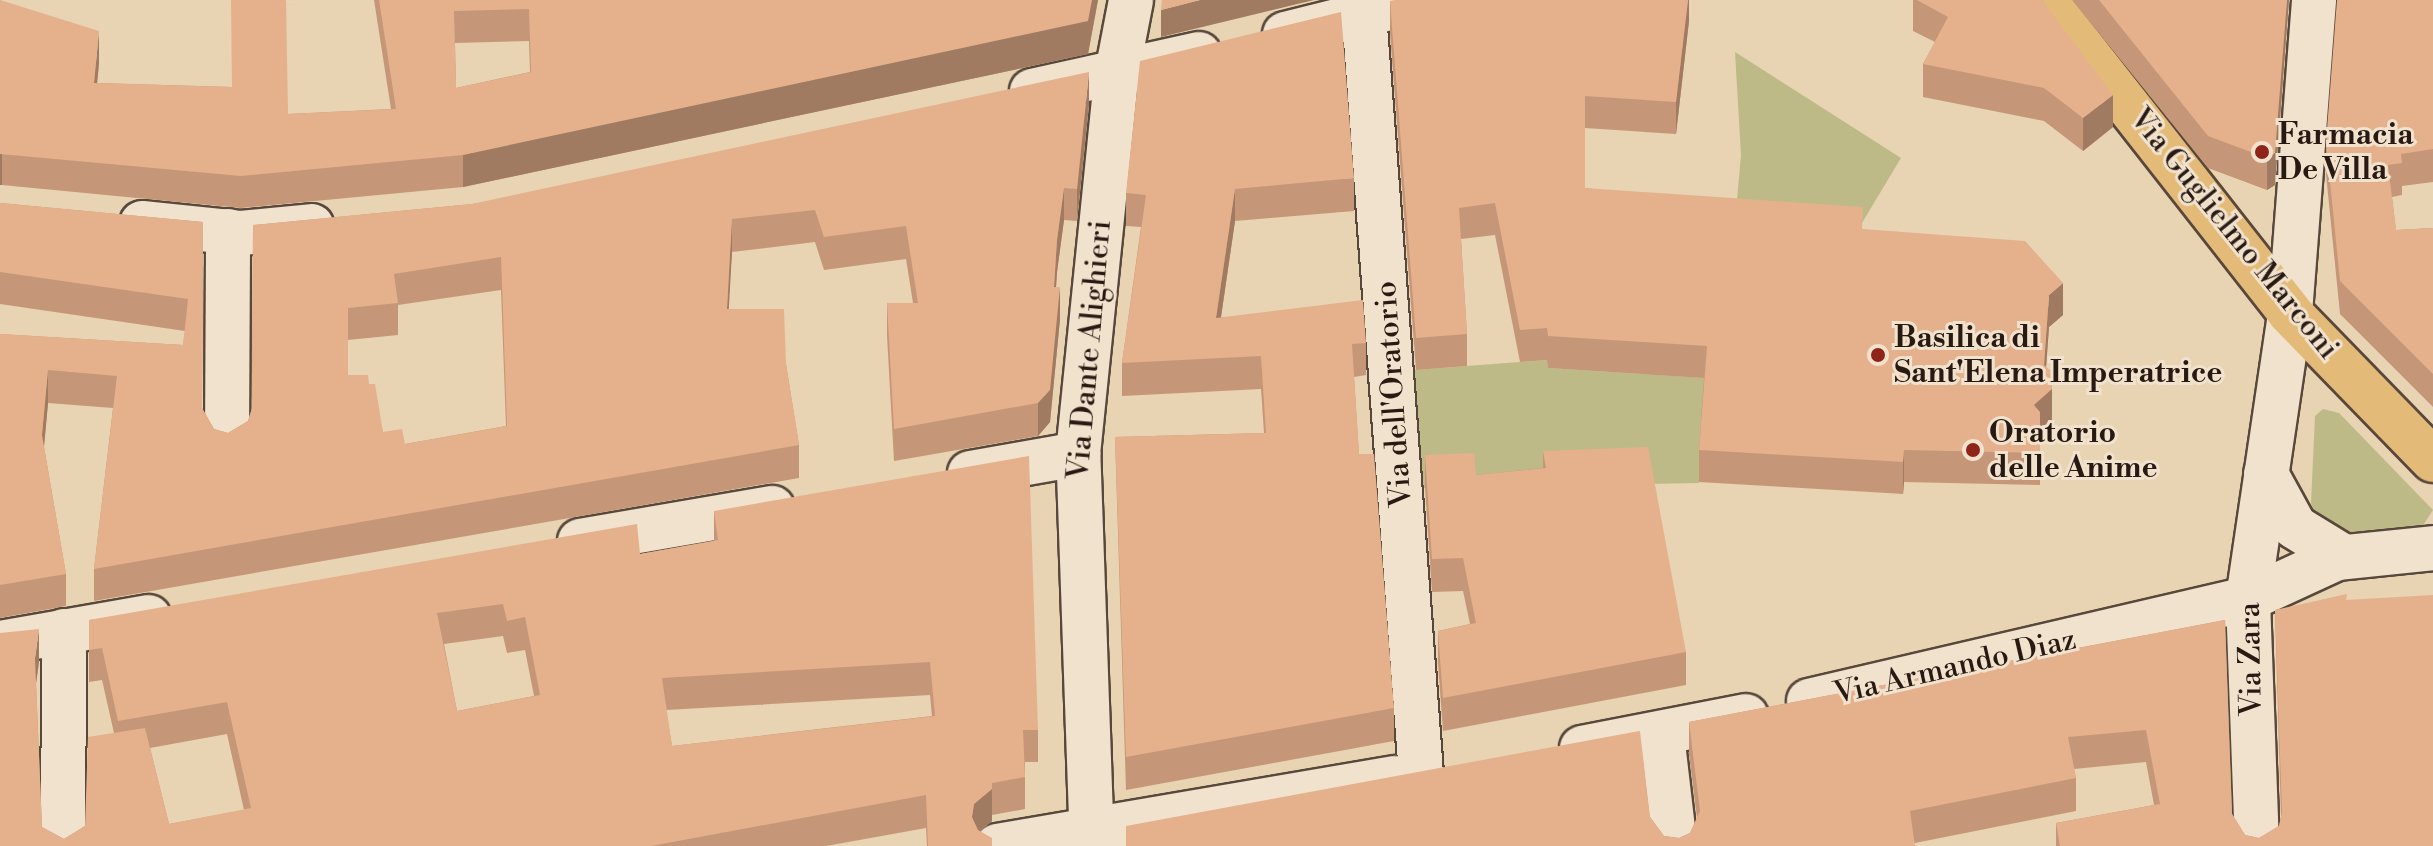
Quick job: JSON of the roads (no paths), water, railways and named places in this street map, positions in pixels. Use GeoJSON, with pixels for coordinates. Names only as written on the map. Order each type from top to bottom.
{"type":"FeatureCollection","features":[{"type":"Feature","properties":{"kind":"main road","name":"Via Guglielmo Marconi"},"geometry":{"type":"LineString","coordinates":[[2045,0],[2290,313],[2433,460]]}},
{"type":"Feature","properties":{"kind":"street","name":"Via Dante Alighieri"},"geometry":{"type":"LineString","coordinates":[[1092,837],[1078,454],[1117,73],[1131,0]]}},
{"type":"Feature","properties":{"kind":"street"},"geometry":{"type":"LineString","coordinates":[[995,99],[1421,0]]}},
{"type":"Feature","properties":{"kind":"street","name":"Via Zara"},"geometry":{"type":"LineString","coordinates":[[2257,846],[2248,599],[2290,313],[2314,0]]}},
{"type":"Feature","properties":{"kind":"street","name":"Via dell'Oratorio"},"geometry":{"type":"LineString","coordinates":[[1364,14],[1421,773]]}},
{"type":"Feature","properties":{"kind":"street"},"geometry":{"type":"LineString","coordinates":[[107,220],[228,231],[346,223]]}},
{"type":"Feature","properties":{"kind":"street"},"geometry":{"type":"LineString","coordinates":[[227,440],[228,231]]}},
{"type":"Feature","properties":{"kind":"street"},"geometry":{"type":"LineString","coordinates":[[929,480],[1078,454]]}},
{"type":"Feature","properties":{"kind":"street"},"geometry":{"type":"LineString","coordinates":[[2266,474],[2295,527],[2344,557]]}},
{"type":"Feature","properties":{"kind":"street"},"geometry":{"type":"LineString","coordinates":[[536,549],[819,500]]}},
{"type":"Feature","properties":{"kind":"street","name":"Via Armando Diaz"},"geometry":{"type":"LineString","coordinates":[[1542,754],[1662,735],[2248,599],[2344,557],[2433,548]]}},
{"type":"Feature","properties":{"kind":"street"},"geometry":{"type":"LineString","coordinates":[[0,643],[190,609]]}},
{"type":"Feature","properties":{"kind":"street"},"geometry":{"type":"LineString","coordinates":[[63,846],[64,631]]}},
{"type":"Feature","properties":{"kind":"street"},"geometry":{"type":"LineString","coordinates":[[1662,735],[1675,846]]}},
{"type":"Feature","properties":{"kind":"street"},"geometry":{"type":"LineString","coordinates":[[997,846],[1092,837],[1467,766]]}},
{"type":"Feature","properties":{"kind":"place","name":"Farmacia De Villa"},"geometry":{"type":"Point","coordinates":[2262,152]}},
{"type":"Feature","properties":{"kind":"place","name":"Basilica di Sant'Elena Imperatrice"},"geometry":{"type":"Point","coordinates":[1878,355]}},
{"type":"Feature","properties":{"kind":"place","name":"Oratorio delle Anime"},"geometry":{"type":"Point","coordinates":[1973,450]}}]}
